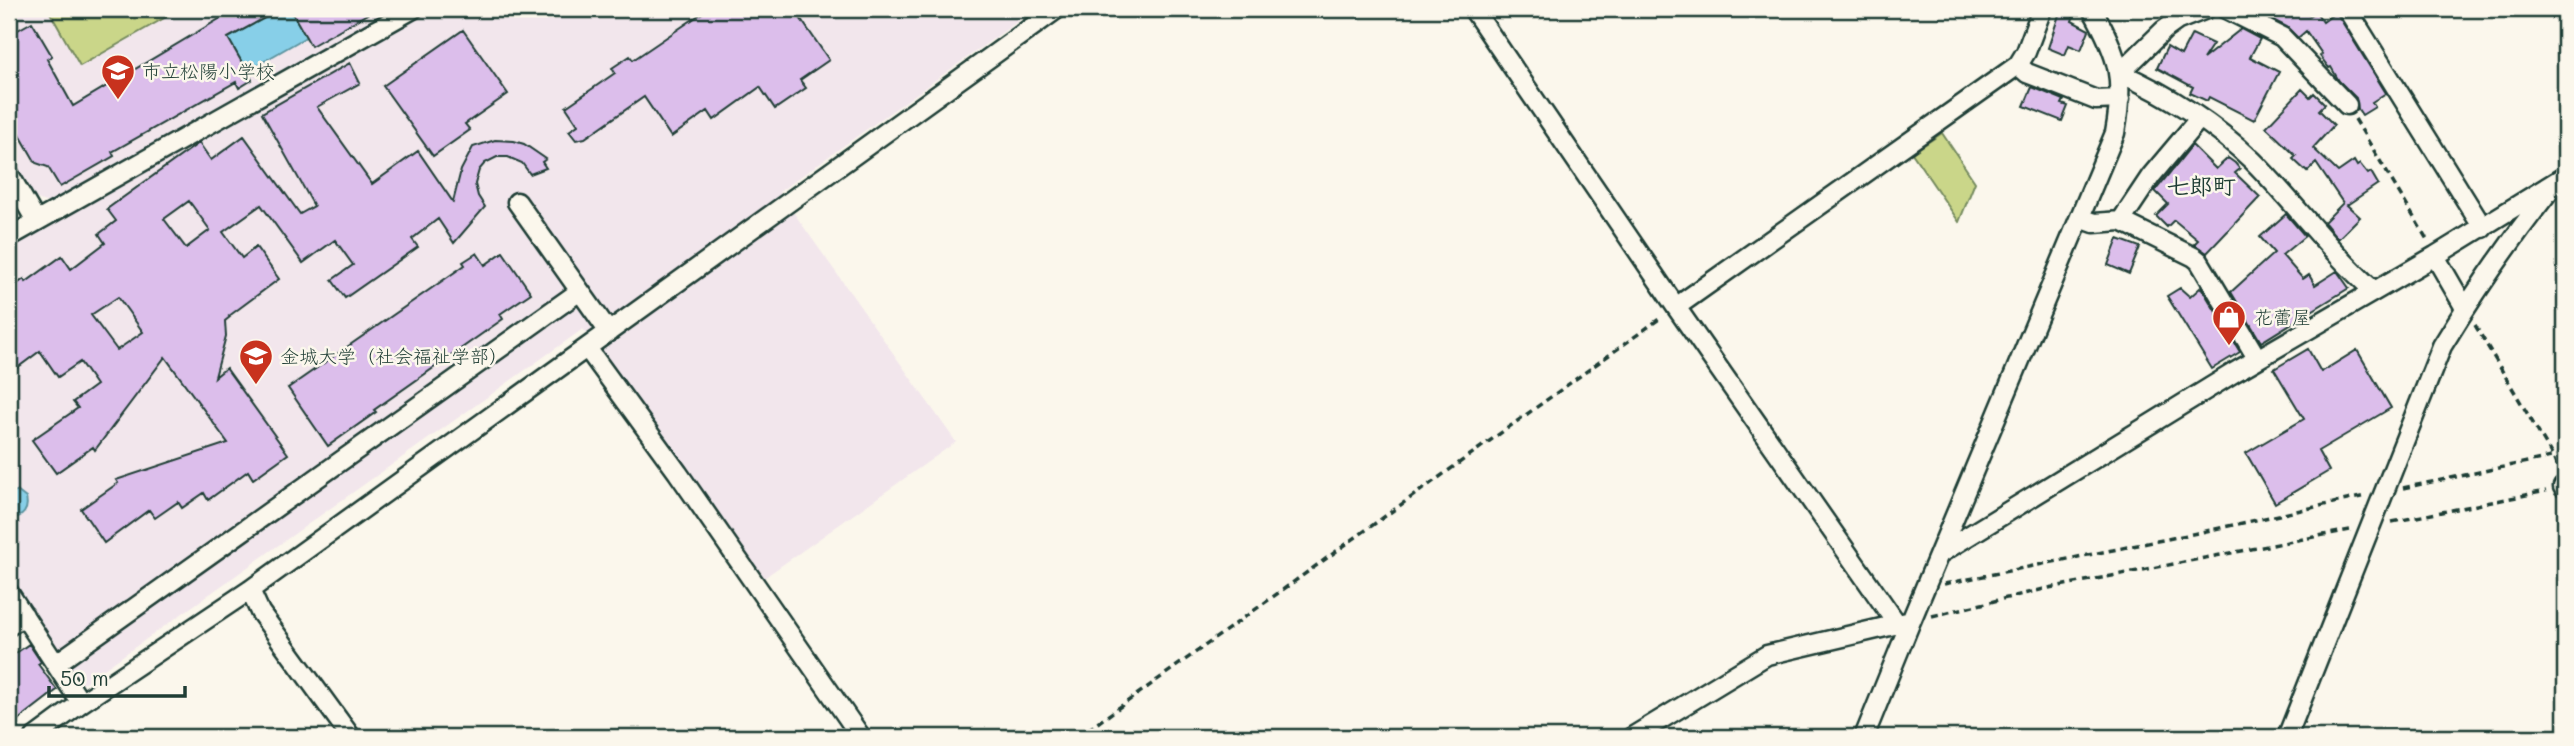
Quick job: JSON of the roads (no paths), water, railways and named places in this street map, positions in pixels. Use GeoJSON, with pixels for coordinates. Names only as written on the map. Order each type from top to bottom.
{"type":"FeatureCollection","features":[{"type":"Feature","properties":{"kind":"street"},"geometry":{"type":"LineString","coordinates":[[9,237],[413,9]]}},
{"type":"Feature","properties":{"kind":"street"},"geometry":{"type":"LineString","coordinates":[[35,737],[81,703],[250,590],[1057,9]]}},
{"type":"Feature","properties":{"kind":"street"},"geometry":{"type":"LineString","coordinates":[[1473,9],[1676,307],[1904,622]]}},
{"type":"Feature","properties":{"kind":"street"},"geometry":{"type":"LineString","coordinates":[[1676,307],[2018,65],[2026,52],[2042,9]]}},
{"type":"Feature","properties":{"kind":"street"},"geometry":{"type":"LineString","coordinates":[[1864,737],[1904,622],[1925,588],[2115,132],[2120,99],[2120,73],[2114,52],[2092,9]]}},
{"type":"Feature","properties":{"kind":"street"},"geometry":{"type":"LineString","coordinates":[[2120,73],[2164,30],[2178,20],[2206,9]]}},
{"type":"Feature","properties":{"kind":"street"},"geometry":{"type":"LineString","coordinates":[[2226,9],[2283,37],[2347,105]]}},
{"type":"Feature","properties":{"kind":"street"},"geometry":{"type":"LineString","coordinates":[[2347,9],[2483,228]]}},
{"type":"Feature","properties":{"kind":"street"},"geometry":{"type":"LineString","coordinates":[[2018,65],[2027,73],[2096,100],[2120,99]]}},
{"type":"Feature","properties":{"kind":"street"},"geometry":{"type":"LineString","coordinates":[[2120,73],[2146,85],[2225,136],[2254,162],[2351,271],[2374,290]]}},
{"type":"Feature","properties":{"kind":"street"},"geometry":{"type":"LineString","coordinates":[[2121,221],[2151,176],[2199,119]]}},
{"type":"Feature","properties":{"kind":"street"},"geometry":{"type":"LineString","coordinates":[[9,174],[36,221]]}},
{"type":"Feature","properties":{"kind":"street"},"geometry":{"type":"LineString","coordinates":[[1939,554],[2258,358],[2483,228],[2562,178]]}},
{"type":"Feature","properties":{"kind":"street"},"geometry":{"type":"LineString","coordinates":[[2287,737],[2442,346],[2507,246],[2562,178]]}},
{"type":"Feature","properties":{"kind":"street"},"geometry":{"type":"LineString","coordinates":[[517,202],[609,332]]}},
{"type":"Feature","properties":{"kind":"street"},"geometry":{"type":"LineString","coordinates":[[2080,218],[2094,223],[2121,221],[2199,261],[2258,358]]}},
{"type":"Feature","properties":{"kind":"street"},"geometry":{"type":"LineString","coordinates":[[2435,256],[2465,308]]}},
{"type":"Feature","properties":{"kind":"street"},"geometry":{"type":"LineString","coordinates":[[57,663],[580,291]]}},
{"type":"Feature","properties":{"kind":"street"},"geometry":{"type":"LineString","coordinates":[[587,348],[678,472],[861,737]]}},
{"type":"Feature","properties":{"kind":"street"},"geometry":{"type":"LineString","coordinates":[[250,590],[260,612],[351,737]]}},
{"type":"Feature","properties":{"kind":"street"},"geometry":{"type":"LineString","coordinates":[[9,593],[81,703]]}},
{"type":"Feature","properties":{"kind":"street"},"geometry":{"type":"LineString","coordinates":[[9,626],[24,615]]}},
{"type":"Feature","properties":{"kind":"street"},"geometry":{"type":"LineString","coordinates":[[1632,737],[1767,655],[1904,622]]}},
{"type":"Feature","properties":{"kind":"water"},"geometry":{"type":"Polygon","coordinates":[[[281,9],[290,9],[306,37],[247,71],[228,38],[281,9]]]}},
{"type":"Feature","properties":{"kind":"water"},"geometry":{"type":"Polygon","coordinates":[[[17,491],[26,498],[27,506],[22,515],[11,518],[9,492],[17,491]]]}},
{"type":"Feature","properties":{"kind":"place","name":"市立松陽小学校"},"geometry":{"type":"Point","coordinates":[118,101]}},
{"type":"Feature","properties":{"kind":"place","name":"花蕾屋"},"geometry":{"type":"Point","coordinates":[2229,347]}},
{"type":"Feature","properties":{"kind":"place","name":"金城大学（社会福祉学部）"},"geometry":{"type":"Point","coordinates":[256,386]}},
{"type":"Feature","properties":{"kind":"district","name":"七郎町"},"geometry":{"type":"Point","coordinates":[2201,186]}}]}
